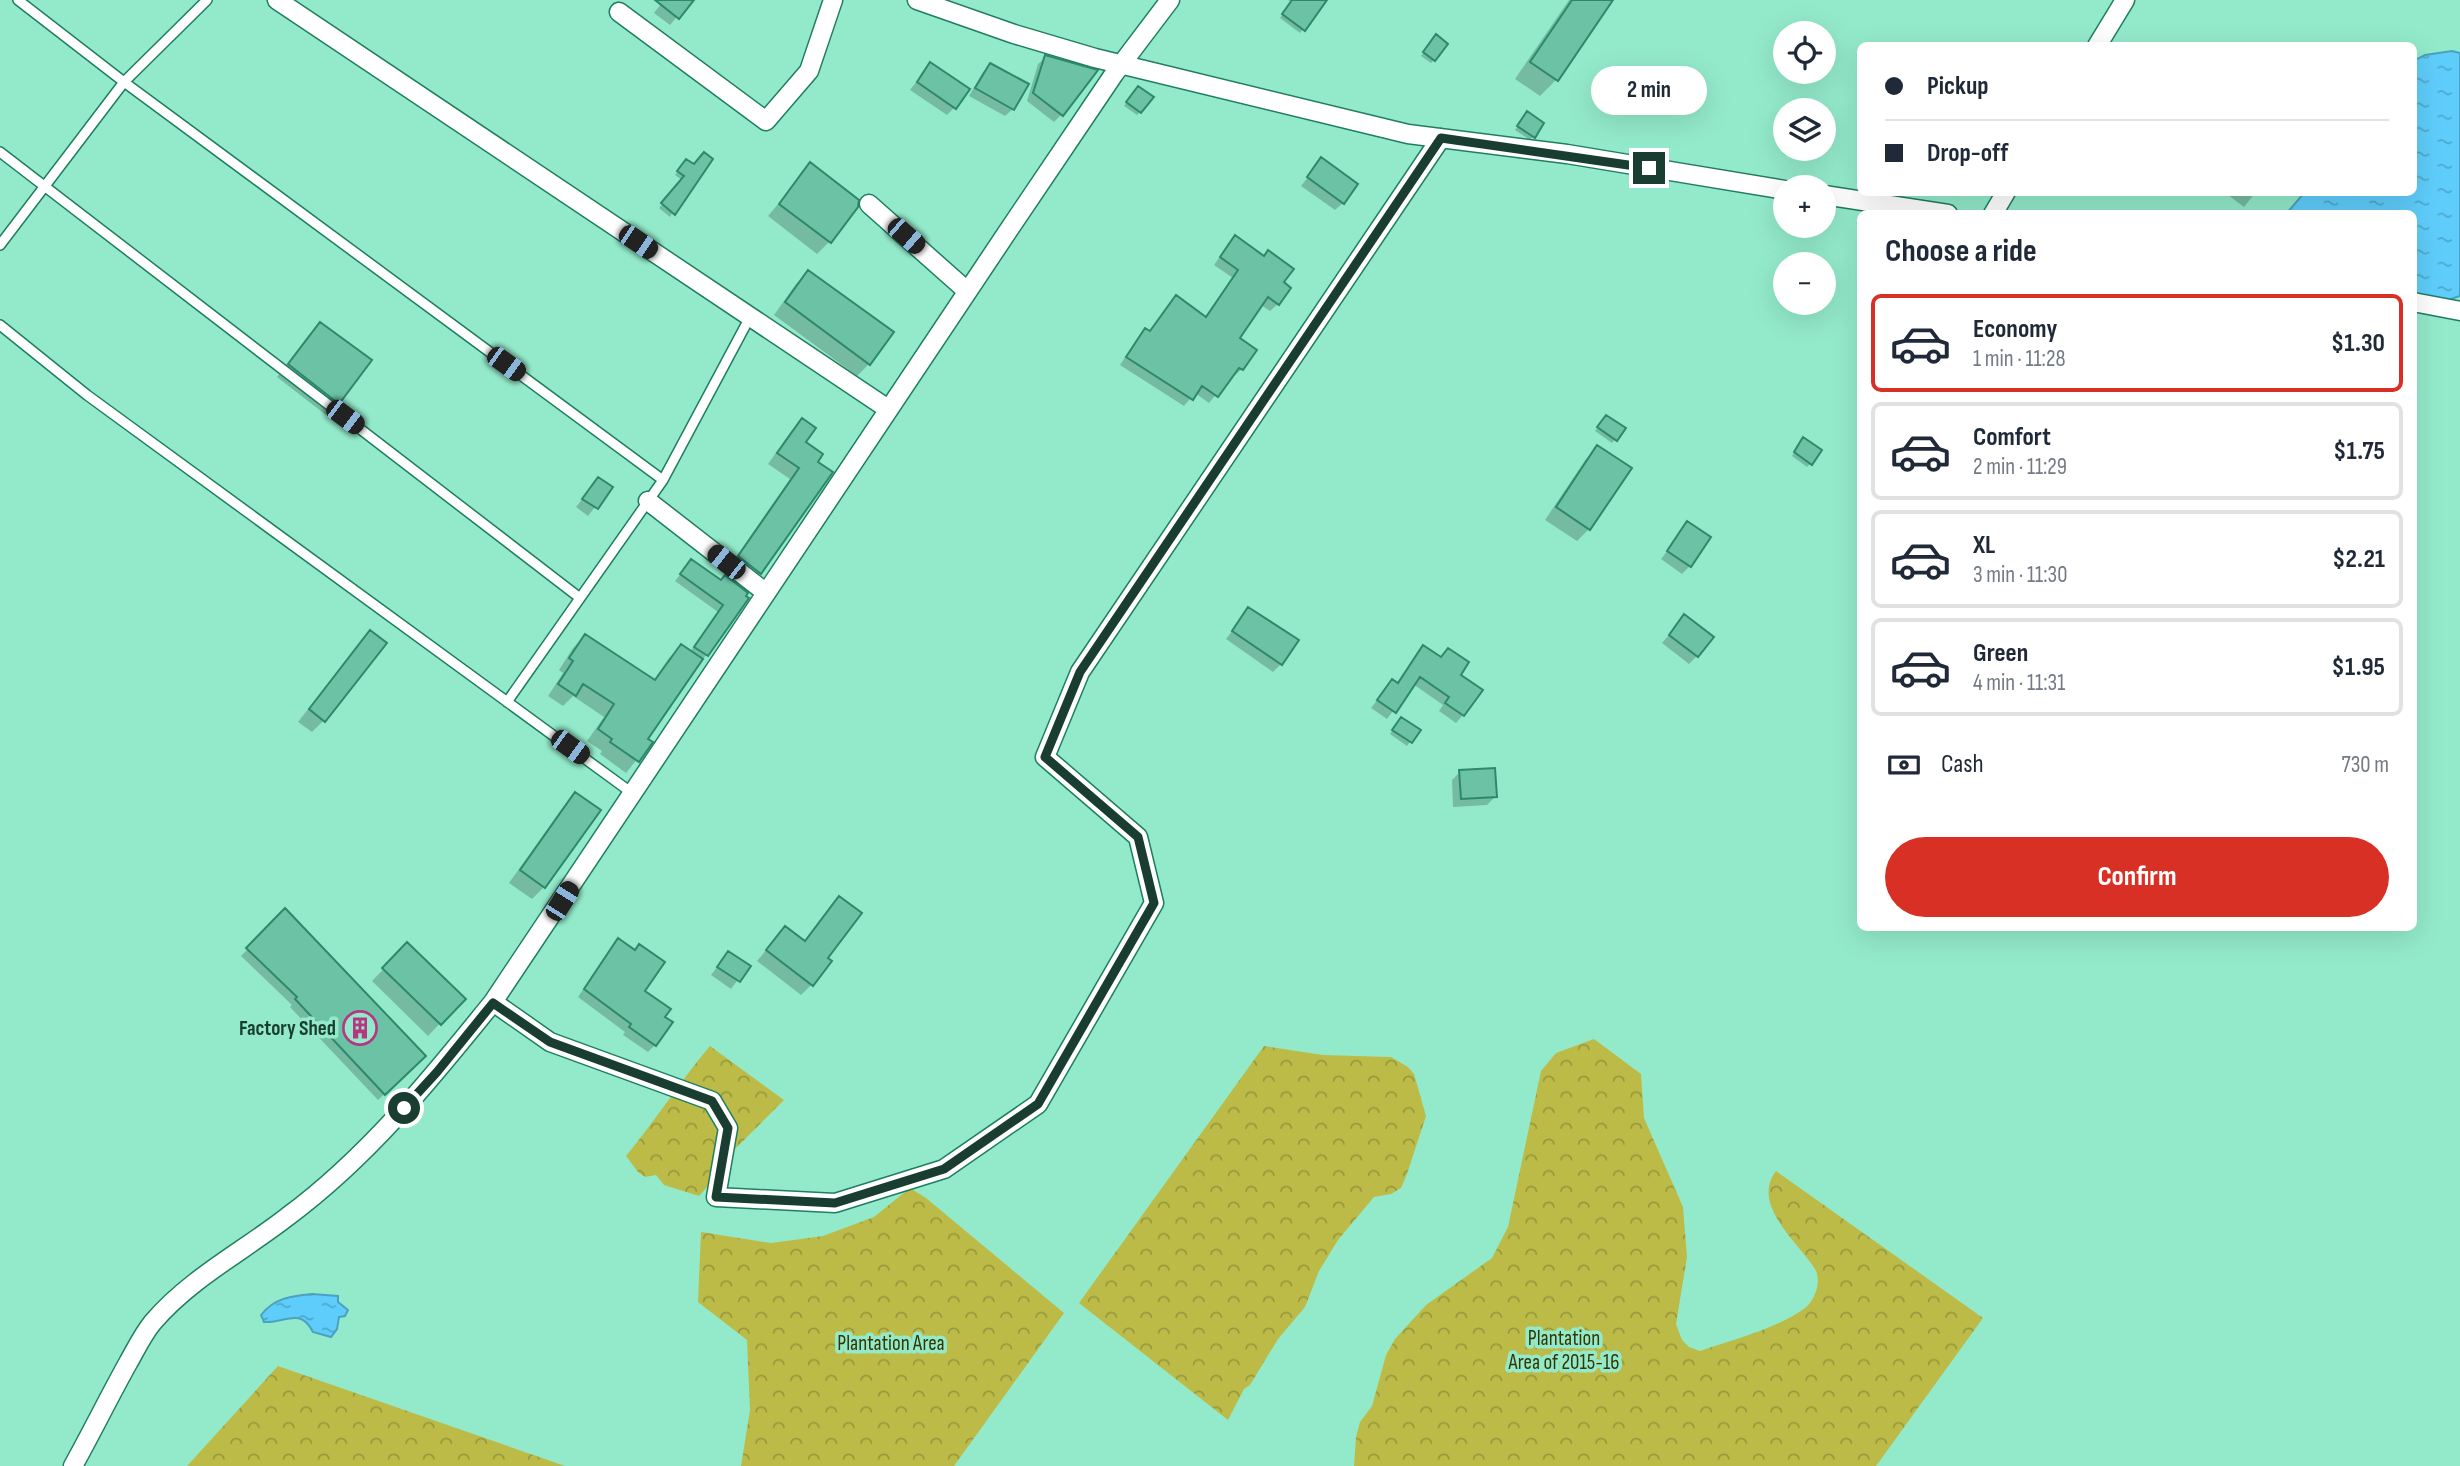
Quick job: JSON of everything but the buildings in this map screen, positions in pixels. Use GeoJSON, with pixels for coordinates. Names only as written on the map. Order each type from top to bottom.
{"type":"FeatureCollection","features":[{"type":"Feature","properties":{"kind":"street"},"geometry":{"type":"LineString","coordinates":[[277,0],[888,409]]}},
{"type":"Feature","properties":{"kind":"street"},"geometry":{"type":"LineString","coordinates":[[619,12],[766,121],[809,71],[833,0]]}},
{"type":"Feature","properties":{"kind":"street"},"geometry":{"type":"LineString","coordinates":[[917,0],[1014,34],[1095,58],[1408,134],[1567,155],[1773,188]]}},
{"type":"Feature","properties":{"kind":"street"},"geometry":{"type":"LineString","coordinates":[[73,1466],[151,1324],[197,1280],[288,1217],[340,1172],[437,1072],[493,1003],[967,291],[1122,64],[1171,0]]}},
{"type":"Feature","properties":{"kind":"street"},"geometry":{"type":"LineString","coordinates":[[2099,42],[2125,0]]}},
{"type":"Feature","properties":{"kind":"street"},"geometry":{"type":"LineString","coordinates":[[493,1003],[550,1042],[712,1101],[728,1128],[716,1197],[835,1203],[944,1169],[1038,1104],[1154,903],[1138,837],[1045,757],[1080,672],[1441,138]]}},
{"type":"Feature","properties":{"kind":"street"},"geometry":{"type":"LineString","coordinates":[[1836,197],[1922,210]]}},
{"type":"Feature","properties":{"kind":"street"},"geometry":{"type":"LineString","coordinates":[[869,204],[967,291]]}},
{"type":"Feature","properties":{"kind":"street"},"geometry":{"type":"LineString","coordinates":[[2417,303],[2460,311]]}},
{"type":"Feature","properties":{"kind":"street"},"geometry":{"type":"LineString","coordinates":[[648,501],[765,592]]}},
{"type":"Feature","properties":{"kind":"lane"},"geometry":{"type":"LineString","coordinates":[[18,0],[124,82],[663,480]]}},
{"type":"Feature","properties":{"kind":"lane"},"geometry":{"type":"LineString","coordinates":[[0,245],[124,82],[207,0]]}},
{"type":"Feature","properties":{"kind":"lane"},"geometry":{"type":"LineString","coordinates":[[0,152],[580,598]]}},
{"type":"Feature","properties":{"kind":"lane"},"geometry":{"type":"LineString","coordinates":[[508,702],[663,480],[750,317]]}},
{"type":"Feature","properties":{"kind":"lane"},"geometry":{"type":"LineString","coordinates":[[0,326],[87,395],[632,793]]}},
{"type":"Feature","properties":{"kind":"green space","name":"Plantation Area of 2015-16"},"geometry":{"type":"Polygon","coordinates":[[[1594,1039],[1641,1074],[1644,1118],[1683,1207],[1687,1257],[1676,1324],[1682,1340],[1689,1347],[1700,1351],[1769,1327],[1805,1308],[1814,1295],[1818,1285],[1815,1269],[1780,1223],[1769,1197],[1770,1184],[1776,1171],[1983,1318],[1876,1466],[1354,1466],[1360,1422],[1372,1406],[1386,1355],[1395,1339],[1426,1305],[1492,1258],[1508,1227],[1541,1071],[1556,1053],[1594,1039]]]}},
{"type":"Feature","properties":{"kind":"green space"},"geometry":{"type":"Polygon","coordinates":[[[710,1046],[784,1100],[727,1157],[715,1178],[699,1196],[664,1185],[656,1175],[645,1177],[626,1156],[710,1046]]]}},
{"type":"Feature","properties":{"kind":"green space"},"geometry":{"type":"Polygon","coordinates":[[[1264,1046],[1323,1055],[1391,1057],[1414,1074],[1426,1116],[1401,1188],[1391,1194],[1374,1197],[1338,1240],[1319,1271],[1305,1307],[1278,1339],[1250,1385],[1244,1389],[1228,1420],[1079,1303],[1264,1046]]]}},
{"type":"Feature","properties":{"kind":"green space","name":"Plantation Area"},"geometry":{"type":"Polygon","coordinates":[[[910,1188],[926,1198],[1064,1313],[954,1466],[741,1466],[750,1410],[747,1340],[698,1302],[701,1232],[771,1243],[823,1236],[874,1217],[910,1188]]]}},
{"type":"Feature","properties":{"kind":"green space"},"geometry":{"type":"Polygon","coordinates":[[[278,1366],[565,1466],[187,1466],[278,1366]]]}},
{"type":"Feature","properties":{"kind":"water"},"geometry":{"type":"Polygon","coordinates":[[[2452,51],[2460,53],[2460,296],[2448,300],[2417,294],[2417,210],[2289,210],[2301,196],[2417,196],[2417,59],[2425,55],[2452,51]]]}},
{"type":"Feature","properties":{"kind":"water"},"geometry":{"type":"Polygon","coordinates":[[[312,1294],[338,1296],[338,1302],[348,1310],[345,1316],[339,1317],[337,1329],[331,1337],[313,1332],[308,1324],[297,1318],[264,1322],[261,1315],[277,1301],[312,1294]]]}},
{"type":"Feature","properties":{"kind":"place","name":"Factory Shed"},"geometry":{"type":"Point","coordinates":[360,1028]}},
{"type":"Feature","properties":{"kind":"route"},"geometry":{"type":"LineString","coordinates":[[404,1108],[493,1003],[550,1042],[712,1101],[728,1128],[716,1197],[835,1203],[944,1169],[1038,1104],[1154,903],[1138,837],[1045,757],[1080,672],[1441,138],[1649,168]]}}]}
